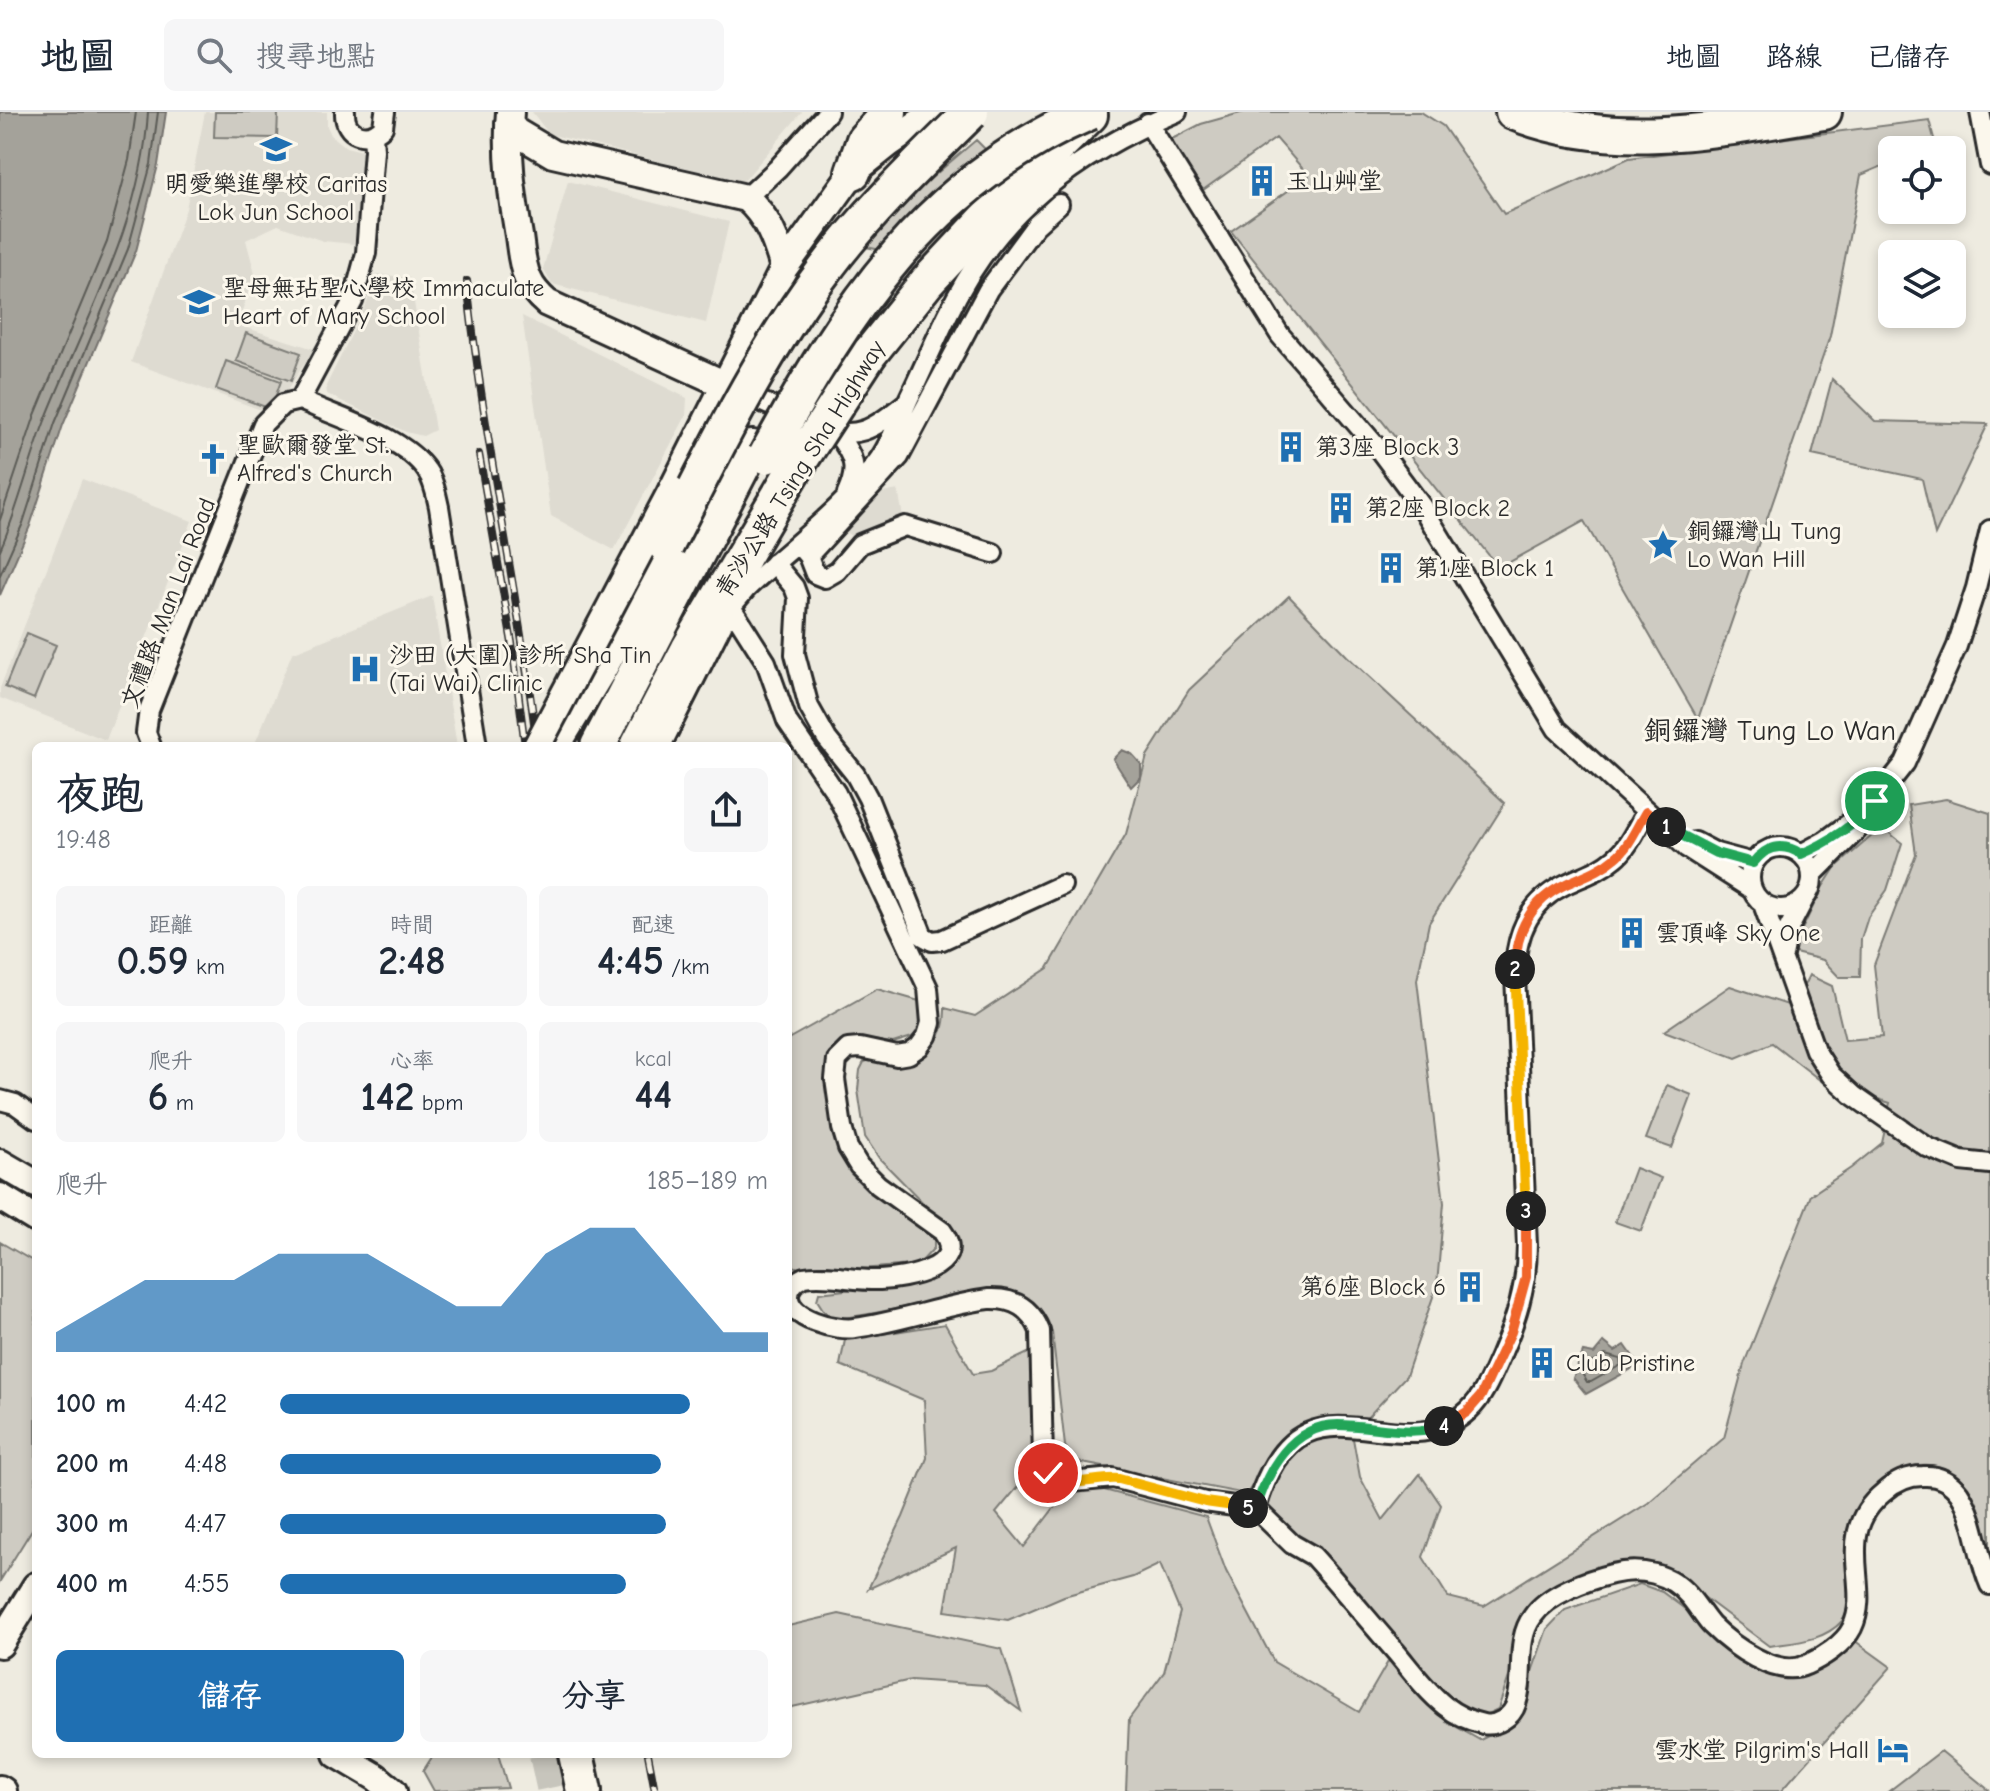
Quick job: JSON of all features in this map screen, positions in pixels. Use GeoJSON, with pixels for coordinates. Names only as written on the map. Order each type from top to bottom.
{"type":"FeatureCollection","features":[{"type":"Feature","properties":{"kind":"highway"},"geometry":{"type":"LineString","coordinates":[[853,172],[864,140],[889,112]]}},
{"type":"Feature","properties":{"kind":"highway"},"geometry":{"type":"LineString","coordinates":[[554,742],[639,597],[766,360],[805,297],[834,257],[882,201],[971,112]]}},
{"type":"Feature","properties":{"kind":"highway"},"geometry":{"type":"LineString","coordinates":[[600,742],[775,403],[838,299],[889,235],[931,193],[990,146],[1043,112]]}},
{"type":"Feature","properties":{"kind":"highway"},"geometry":{"type":"LineString","coordinates":[[621,742],[771,447],[825,351],[871,284],[918,231],[975,181],[1031,141],[1091,112]]}},
{"type":"Feature","properties":{"kind":"highway","name":"青沙公路 Tsing Sha Highway"},"geometry":{"type":"LineString","coordinates":[[640,742],[734,571],[823,423],[870,353],[927,282],[1091,112]]}},
{"type":"Feature","properties":{"kind":"highway"},"geometry":{"type":"LineString","coordinates":[[1513,112],[1572,130],[1628,135],[1699,132],[1824,112]]}},
{"type":"Feature","properties":{"kind":"highway"},"geometry":{"type":"LineString","coordinates":[[577,1758],[584,1791]]}},
{"type":"Feature","properties":{"kind":"main road"},"geometry":{"type":"LineString","coordinates":[[539,742],[784,268],[853,172],[935,112]]}},
{"type":"Feature","properties":{"kind":"main road"},"geometry":{"type":"LineString","coordinates":[[569,742],[753,398],[825,276],[856,235],[911,174],[991,112]]}},
{"type":"Feature","properties":{"kind":"main road"},"geometry":{"type":"LineString","coordinates":[[510,118],[516,132],[553,154],[746,198],[770,228],[784,268]]}},
{"type":"Feature","properties":{"kind":"main road"},"geometry":{"type":"LineString","coordinates":[[510,118],[508,154],[513,203],[524,267],[529,282],[539,296],[547,303],[753,398]]}},
{"type":"Feature","properties":{"kind":"main road"},"geometry":{"type":"LineString","coordinates":[[513,203],[527,164],[538,156],[553,154]]}},
{"type":"Feature","properties":{"kind":"main road"},"geometry":{"type":"LineString","coordinates":[[0,1163],[32,1182]]}},
{"type":"Feature","properties":{"kind":"main road"},"geometry":{"type":"LineString","coordinates":[[0,1197],[32,1217]]}},
{"type":"Feature","properties":{"kind":"main road"},"geometry":{"type":"LineString","coordinates":[[0,1644],[32,1594]]}},
{"type":"Feature","properties":{"kind":"main road"},"geometry":{"type":"LineString","coordinates":[[344,1758],[393,1791]]}},
{"type":"Feature","properties":{"kind":"street"},"geometry":{"type":"LineString","coordinates":[[345,112],[345,121],[353,132],[366,137],[383,127],[385,112]]}},
{"type":"Feature","properties":{"kind":"street"},"geometry":{"type":"LineString","coordinates":[[746,198],[778,168],[828,112]]}},
{"type":"Feature","properties":{"kind":"street"},"geometry":{"type":"LineString","coordinates":[[803,550],[882,455],[958,292],[979,259],[1020,210],[1085,157],[1148,123],[1177,112]]}},
{"type":"Feature","properties":{"kind":"street"},"geometry":{"type":"LineString","coordinates":[[1980,112],[1990,165]]}},
{"type":"Feature","properties":{"kind":"street"},"geometry":{"type":"LineString","coordinates":[[1148,123],[1280,335],[1381,452],[1422,507],[1557,729],[1687,848],[1751,889],[1763,904],[1815,1050],[1836,1081],[1927,1147],[1961,1161],[1990,1164]]}},
{"type":"Feature","properties":{"kind":"street"},"geometry":{"type":"LineString","coordinates":[[373,135],[366,253],[353,301],[300,400],[402,447],[420,461],[431,478],[439,507],[476,742]]}},
{"type":"Feature","properties":{"kind":"street"},"geometry":{"type":"LineString","coordinates":[[663,742],[731,607],[774,563],[803,550],[899,457],[988,290],[1035,226],[1059,204]]}},
{"type":"Feature","properties":{"kind":"street"},"geometry":{"type":"LineString","coordinates":[[753,398],[837,434],[860,432],[881,423],[908,401]]}},
{"type":"Feature","properties":{"kind":"street","name":"文禮路 Man Lai Road"},"geometry":{"type":"LineString","coordinates":[[149,742],[146,733],[149,710],[263,424],[283,404],[300,400]]}},
{"type":"Feature","properties":{"kind":"street"},"geometry":{"type":"LineString","coordinates":[[837,434],[848,448],[855,468],[846,497]]}},
{"type":"Feature","properties":{"kind":"street"},"geometry":{"type":"LineString","coordinates":[[803,550],[815,574],[825,578],[837,571],[860,544],[905,526],[993,553]]}},
{"type":"Feature","properties":{"kind":"street"},"geometry":{"type":"LineString","coordinates":[[1812,875],[1857,830],[1867,811],[1905,763],[1947,674],[1976,588],[1990,530]]}},
{"type":"Feature","properties":{"kind":"street"},"geometry":{"type":"LineString","coordinates":[[774,563],[794,587],[798,598],[795,654],[809,707],[868,798],[923,936],[932,941],[942,940],[1062,885]]}},
{"type":"Feature","properties":{"kind":"street"},"geometry":{"type":"LineString","coordinates":[[731,607],[766,662],[791,730],[836,793],[921,969],[932,1007],[930,1030],[915,1050],[897,1056],[860,1048],[848,1049],[837,1060],[835,1086],[845,1139],[859,1166],[878,1185],[942,1231],[949,1246],[948,1255],[933,1268],[892,1279],[804,1277],[792,1286]]}},
{"type":"Feature","properties":{"kind":"street"},"geometry":{"type":"LineString","coordinates":[[1801,854],[1867,811]]}},
{"type":"Feature","properties":{"kind":"street"},"geometry":{"type":"LineString","coordinates":[[1256,1509],[1262,1488],[1278,1460],[1295,1441],[1314,1429],[1336,1425],[1409,1431],[1433,1429],[1451,1423],[1467,1412],[1486,1386],[1519,1312],[1526,1277],[1515,975],[1517,941],[1525,920],[1538,903],[1555,889],[1600,869],[1615,858],[1646,812]]}},
{"type":"Feature","properties":{"kind":"street"},"geometry":{"type":"LineString","coordinates":[[1671,831],[1716,853],[1753,863]]}},
{"type":"Feature","properties":{"kind":"street"},"geometry":{"type":"LineString","coordinates":[[1751,889],[1750,871],[1759,854],[1778,846],[1794,849],[1807,860],[1812,875],[1809,891],[1788,930],[1783,955]]}},
{"type":"Feature","properties":{"kind":"street"},"geometry":{"type":"LineString","coordinates":[[1763,904],[1780,910],[1790,908],[1805,898]]}},
{"type":"Feature","properties":{"kind":"street"},"geometry":{"type":"LineString","coordinates":[[0,1100],[15,1104],[32,1116]]}},
{"type":"Feature","properties":{"kind":"street"},"geometry":{"type":"LineString","coordinates":[[792,1308],[813,1321],[851,1329],[981,1300],[997,1298],[1015,1302],[1030,1313],[1040,1331],[1043,1459],[1054,1479],[1071,1482],[1113,1478],[1205,1502],[1256,1509],[1292,1544],[1313,1556],[1444,1705],[1486,1724],[1500,1722],[1515,1708],[1523,1642],[1533,1615],[1561,1594],[1616,1573],[1651,1573],[1675,1582],[1717,1631],[1768,1664],[1791,1670],[1814,1661],[1838,1644],[1853,1626],[1857,1607],[1856,1543],[1868,1509],[1890,1487],[1913,1477],[1942,1479],[1959,1494],[1968,1511],[1990,1585]]}},
{"type":"Feature","properties":{"kind":"shaded area","name":"聖母無玷聖心學校 Immaculate Heart of Mary School"},"geometry":{"type":"Polygon","coordinates":[[[205,112],[327,112],[331,135],[346,147],[362,151],[359,218],[354,244],[323,241],[278,225],[246,240],[255,274],[237,325],[314,349],[272,414],[131,362],[186,209],[205,112]]]}},
{"type":"Feature","properties":{"kind":"shaded area"},"geometry":{"type":"Polygon","coordinates":[[[215,112],[278,112],[277,138],[214,137],[215,112]]]}},
{"type":"Feature","properties":{"kind":"shaded area"},"geometry":{"type":"Polygon","coordinates":[[[532,112],[802,112],[743,182],[549,134],[532,112]]]}},
{"type":"Feature","properties":{"kind":"shaded area"},"geometry":{"type":"Polygon","coordinates":[[[1244,112],[1421,112],[1443,126],[1504,214],[1629,158],[1929,120],[1933,136],[1878,136],[1878,168],[1861,175],[1830,336],[1698,719],[1584,521],[1499,568],[1231,231],[1309,176],[1276,138],[1203,190],[1170,140],[1201,124],[1244,112]]]}},
{"type":"Feature","properties":{"kind":"shaded area"},"geometry":{"type":"Polygon","coordinates":[[[976,140],[1018,182],[941,262],[861,246],[889,214],[976,140]]]}},
{"type":"Feature","properties":{"kind":"shaded area"},"geometry":{"type":"Polygon","coordinates":[[[568,181],[729,222],[706,323],[552,284],[543,269],[568,181]]]}},
{"type":"Feature","properties":{"kind":"shaded area"},"geometry":{"type":"Polygon","coordinates":[[[376,274],[410,278],[435,430],[423,436],[406,432],[327,394],[326,386],[366,305],[376,274]]]}},
{"type":"Feature","properties":{"kind":"shaded area"},"geometry":{"type":"Polygon","coordinates":[[[522,316],[687,398],[686,416],[614,550],[551,516],[522,316]]]}},
{"type":"Feature","properties":{"kind":"shaded area"},"geometry":{"type":"Polygon","coordinates":[[[246,333],[301,353],[291,381],[236,361],[246,333]]]}},
{"type":"Feature","properties":{"kind":"shaded area"},"geometry":{"type":"Polygon","coordinates":[[[226,361],[281,381],[271,409],[216,389],[226,361]]]}},
{"type":"Feature","properties":{"kind":"shaded area"},"geometry":{"type":"Polygon","coordinates":[[[1832,379],[1875,421],[1988,424],[1935,535],[1922,479],[1812,455],[1832,379]]]}},
{"type":"Feature","properties":{"kind":"shaded area"},"geometry":{"type":"Polygon","coordinates":[[[82,479],[192,521],[106,740],[0,698],[0,688],[82,479]]]}},
{"type":"Feature","properties":{"kind":"shaded area"},"geometry":{"type":"Polygon","coordinates":[[[898,490],[904,522],[858,541],[840,528],[877,494],[898,490]]]}},
{"type":"Feature","properties":{"kind":"shaded area","name":"沙田 (大圍) 診所 Sha Tin (Tai Wai) Clinic"},"geometry":{"type":"Polygon","coordinates":[[[432,596],[456,742],[256,742],[292,653],[432,596]]]}},
{"type":"Feature","properties":{"kind":"shaded area"},"geometry":{"type":"Polygon","coordinates":[[[1289,596],[1347,656],[1505,803],[1429,923],[1417,980],[1444,1203],[1437,1285],[1406,1376],[1365,1420],[1323,1419],[1289,1434],[1246,1494],[1077,1462],[1065,1446],[1052,1332],[1039,1314],[1022,1302],[1003,1297],[956,1298],[834,1319],[817,1300],[819,1293],[915,1282],[944,1267],[938,1218],[879,1158],[865,1137],[858,1090],[864,1062],[929,1047],[938,1039],[945,1008],[975,1016],[1048,968],[1126,834],[1147,756],[1189,690],[1289,596]]]}},
{"type":"Feature","properties":{"kind":"shaded area"},"geometry":{"type":"Polygon","coordinates":[[[27,633],[56,645],[34,699],[5,687],[27,633]]]}},
{"type":"Feature","properties":{"kind":"shaded area"},"geometry":{"type":"Polygon","coordinates":[[[1946,799],[1990,813],[1990,1155],[1948,1146],[1888,1111],[1890,1103],[1857,1092],[1825,1051],[1803,987],[1809,975],[1832,986],[1845,1040],[1882,1037],[1874,965],[1916,854],[1909,805],[1946,799]]]}},
{"type":"Feature","properties":{"kind":"shaded area"},"geometry":{"type":"Polygon","coordinates":[[[1882,827],[1902,843],[1887,890],[1868,917],[1861,939],[1860,977],[1839,977],[1823,960],[1791,952],[1835,868],[1882,827]]]}},
{"type":"Feature","properties":{"kind":"shaded area"},"geometry":{"type":"Polygon","coordinates":[[[1730,986],[1788,1005],[1821,1081],[1772,1043],[1736,1058],[1664,1031],[1730,986]]]}},
{"type":"Feature","properties":{"kind":"shaded area"},"geometry":{"type":"Polygon","coordinates":[[[877,989],[926,1003],[921,1028],[912,1037],[893,1043],[872,1040],[851,1047],[842,1065],[848,1143],[864,1170],[934,1240],[934,1248],[921,1262],[811,1273],[792,1266],[792,1037],[877,989]]]}},
{"type":"Feature","properties":{"kind":"shaded area"},"geometry":{"type":"Polygon","coordinates":[[[1667,1085],[1692,1095],[1672,1148],[1646,1139],[1667,1085]]]}},
{"type":"Feature","properties":{"kind":"shaded area"},"geometry":{"type":"Polygon","coordinates":[[[1886,1125],[1990,1172],[1990,1549],[1976,1505],[1962,1482],[1948,1471],[1933,1465],[1917,1465],[1886,1478],[1873,1488],[1853,1515],[1847,1543],[1846,1613],[1842,1621],[1826,1633],[1808,1640],[1769,1646],[1673,1574],[1640,1563],[1529,1618],[1498,1709],[1481,1717],[1459,1704],[1436,1684],[1319,1548],[1298,1536],[1263,1502],[1285,1463],[1300,1446],[1320,1436],[1352,1433],[1360,1477],[1383,1520],[1420,1474],[1441,1505],[1423,1557],[1448,1597],[1484,1606],[1648,1503],[1724,1438],[1744,1364],[1811,1195],[1882,1143],[1886,1125]]]}},
{"type":"Feature","properties":{"kind":"shaded area"},"geometry":{"type":"Polygon","coordinates":[[[1635,1168],[1661,1178],[1641,1231],[1615,1222],[1635,1168]]]}},
{"type":"Feature","properties":{"kind":"shaded area"},"geometry":{"type":"Polygon","coordinates":[[[0,1242],[32,1261],[32,1529],[0,1581],[0,1242]]]}},
{"type":"Feature","properties":{"kind":"shaded area"},"geometry":{"type":"Polygon","coordinates":[[[945,1324],[973,1374],[991,1371],[1032,1351],[1047,1452],[996,1513],[1024,1547],[1074,1482],[1206,1517],[1226,1571],[1274,1662],[1359,1712],[1389,1660],[1421,1698],[1446,1721],[1480,1740],[1514,1723],[1547,1629],[1565,1610],[1640,1584],[1662,1592],[1763,1667],[1831,1657],[1851,1638],[1891,1667],[1781,1791],[1126,1791],[1129,1719],[1164,1672],[1180,1612],[1160,1564],[1133,1577],[1064,1596],[1008,1620],[945,1611],[956,1548],[868,1589],[927,1458],[924,1400],[840,1365],[845,1340],[945,1324]]]}},
{"type":"Feature","properties":{"kind":"shaded area"},"geometry":{"type":"Polygon","coordinates":[[[839,1614],[1002,1649],[1021,1711],[985,1685],[911,1680],[792,1707],[792,1625],[839,1614]]]}},
{"type":"Feature","properties":{"kind":"shaded area"},"geometry":{"type":"Polygon","coordinates":[[[1941,1751],[1990,1791],[1889,1791],[1941,1751]]]}},
{"type":"Feature","properties":{"kind":"shaded area"},"geometry":{"type":"Polygon","coordinates":[[[431,1758],[499,1758],[508,1788],[434,1791],[423,1771],[431,1758]]]}},
{"type":"Feature","properties":{"kind":"water"},"geometry":{"type":"Polygon","coordinates":[[[0,112],[166,112],[158,165],[136,251],[63,425],[30,526],[0,595],[0,112]]]}},
{"type":"Feature","properties":{"kind":"water"},"geometry":{"type":"Polygon","coordinates":[[[1122,750],[1132,754],[1141,764],[1141,777],[1131,787],[1113,759],[1122,750]]]}},
{"type":"Feature","properties":{"kind":"water"},"geometry":{"type":"Polygon","coordinates":[[[1604,1342],[1615,1351],[1625,1345],[1639,1365],[1586,1394],[1573,1378],[1583,1352],[1594,1354],[1604,1342]]]}},
{"type":"Feature","properties":{"kind":"tunnel"},"geometry":{"type":"LineString","coordinates":[[547,1758],[554,1791]]}},
{"type":"Feature","properties":{"kind":"railway"},"geometry":{"type":"LineString","coordinates":[[467,281],[482,398],[536,742]]}},
{"type":"Feature","properties":{"kind":"railway"},"geometry":{"type":"LineString","coordinates":[[479,454],[512,643],[524,742]]}},
{"type":"Feature","properties":{"kind":"railway"},"geometry":{"type":"LineString","coordinates":[[649,1758],[655,1791]]}},
{"type":"Feature","properties":{"kind":"place","name":"明愛樂進學校 Caritas Lok Jun School"},"geometry":{"type":"Point","coordinates":[276,149]}},
{"type":"Feature","properties":{"kind":"place","name":"玉山艸堂"},"geometry":{"type":"Point","coordinates":[1262,181]}},
{"type":"Feature","properties":{"kind":"place","name":"聖母無玷聖心學校 Immaculate Heart of Mary School"},"geometry":{"type":"Point","coordinates":[199,302]}},
{"type":"Feature","properties":{"kind":"place","name":"第3座 Block 3"},"geometry":{"type":"Point","coordinates":[1291,447]}},
{"type":"Feature","properties":{"kind":"place","name":"聖歐爾發堂 St. Alfred's Church"},"geometry":{"type":"Point","coordinates":[213,459]}},
{"type":"Feature","properties":{"kind":"place","name":"第2座 Block 2"},"geometry":{"type":"Point","coordinates":[1341,508]}},
{"type":"Feature","properties":{"kind":"place","name":"銅鑼灣山 Tung Lo Wan Hill"},"geometry":{"type":"Point","coordinates":[1663,545]}},
{"type":"Feature","properties":{"kind":"place","name":"第1座 Block 1"},"geometry":{"type":"Point","coordinates":[1391,568]}},
{"type":"Feature","properties":{"kind":"place","name":"沙田 (大圍) 診所 Sha Tin (Tai Wai) Clinic"},"geometry":{"type":"Point","coordinates":[365,669]}},
{"type":"Feature","properties":{"kind":"place","name":"雲頂峰 Sky One"},"geometry":{"type":"Point","coordinates":[1632,933]}},
{"type":"Feature","properties":{"kind":"place","name":"第6座 Block 6"},"geometry":{"type":"Point","coordinates":[1470,1287]}},
{"type":"Feature","properties":{"kind":"place","name":"Club Pristine"},"geometry":{"type":"Point","coordinates":[1542,1363]}},
{"type":"Feature","properties":{"kind":"place","name":"雲水堂 Pilgrim's Hall"},"geometry":{"type":"Point","coordinates":[1893,1750]}},
{"type":"Feature","properties":{"kind":"district","name":"銅鑼灣 Tung Lo Wan"},"geometry":{"type":"Point","coordinates":[1770,731]}},
{"type":"Feature","properties":{"kind":"route"},"geometry":{"type":"LineString","coordinates":[[1048,1473],[1064,1482],[1106,1477],[1119,1479],[1205,1502],[1256,1509],[1262,1488],[1278,1460],[1295,1441],[1314,1429],[1336,1425],[1422,1431],[1443,1426],[1467,1412],[1481,1396],[1495,1369],[1519,1312],[1526,1277],[1515,963],[1520,931],[1531,911],[1555,889],[1600,869],[1615,858],[1646,812],[1671,831],[1716,853],[1753,863],[1759,854],[1778,846],[1794,849],[1801,854],[1811,849],[1867,811],[1875,801]]}}]}
